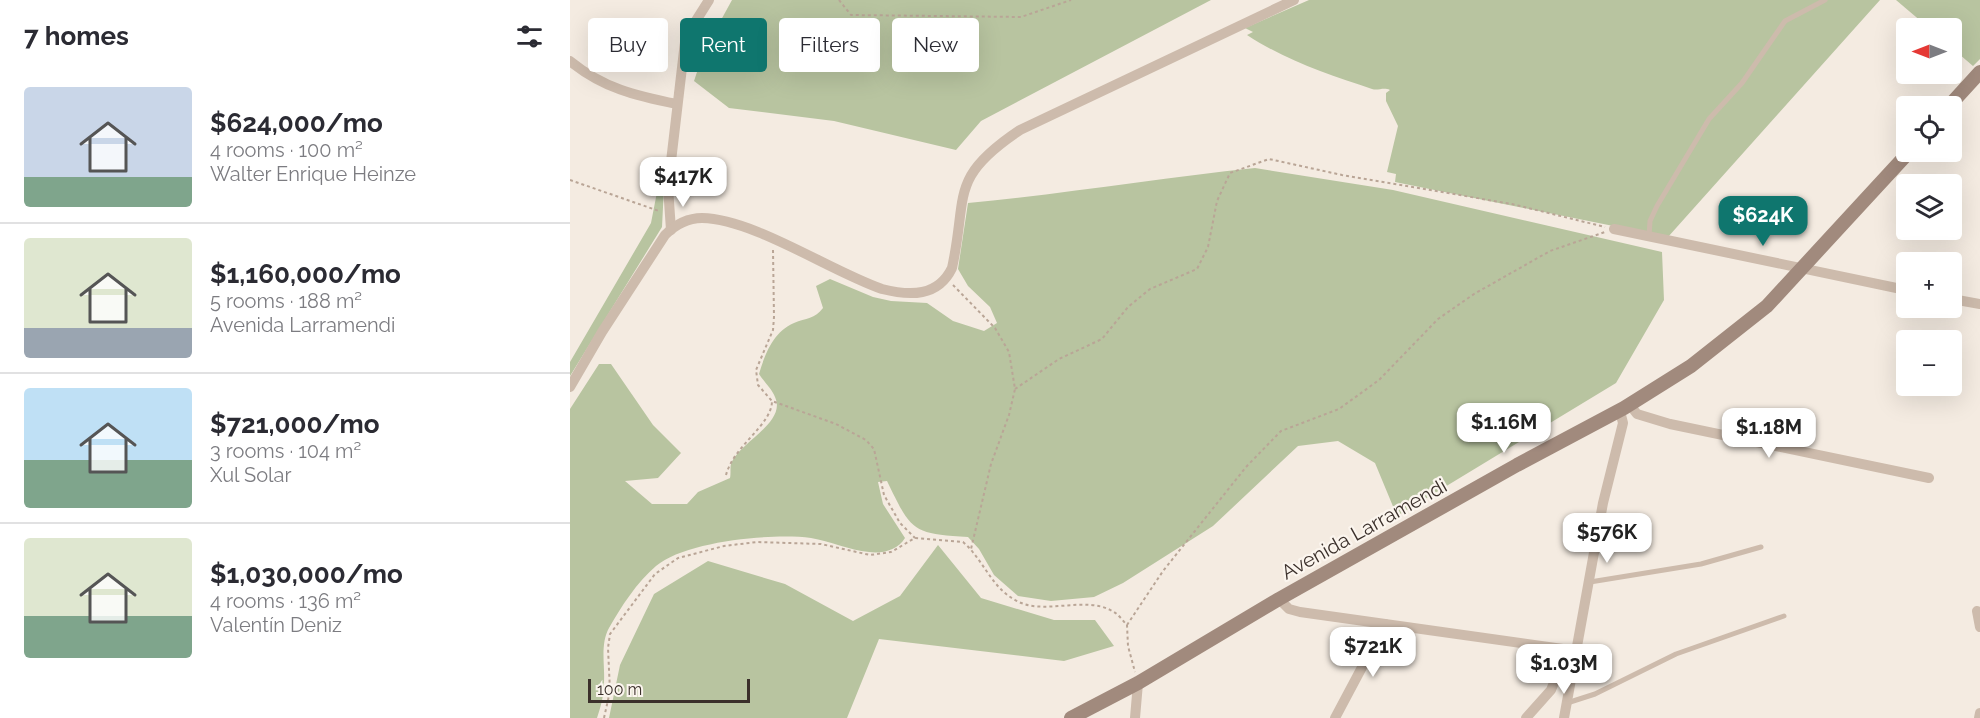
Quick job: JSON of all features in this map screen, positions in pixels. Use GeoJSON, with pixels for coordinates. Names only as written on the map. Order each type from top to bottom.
{"type":"FeatureCollection","features":[{"type":"Feature","properties":{"kind":"main road"},"geometry":{"type":"LineString","coordinates":[[1958,96],[1980,72]]}},
{"type":"Feature","properties":{"kind":"main road","name":"Avenida Larramendi"},"geometry":{"type":"LineString","coordinates":[[1071,718],[1137,683],[1279,599],[1517,465],[1625,408],[1691,366],[1739,331],[1802,270],[1900,162]]}},
{"type":"Feature","properties":{"kind":"street"},"geometry":{"type":"LineString","coordinates":[[671,230],[668,187],[686,42],[692,27],[709,0]]}},
{"type":"Feature","properties":{"kind":"street"},"geometry":{"type":"LineString","coordinates":[[570,387],[602,332],[671,230],[684,221],[702,218],[742,227],[858,280],[895,292],[933,290],[947,278],[954,258],[963,192],[972,170],[987,153],[1020,130],[1294,0]]}},
{"type":"Feature","properties":{"kind":"street"},"geometry":{"type":"LineString","coordinates":[[570,61],[592,78],[615,89],[677,104]]}},
{"type":"Feature","properties":{"kind":"street"},"geometry":{"type":"LineString","coordinates":[[1614,229],[1896,288]]}},
{"type":"Feature","properties":{"kind":"street"},"geometry":{"type":"LineString","coordinates":[[1962,301],[1980,304]]}},
{"type":"Feature","properties":{"kind":"street"},"geometry":{"type":"LineString","coordinates":[[1564,718],[1572,650],[1590,582],[1603,503],[1625,408],[1670,424],[1929,478]]}},
{"type":"Feature","properties":{"kind":"street"},"geometry":{"type":"LineString","coordinates":[[1279,599],[1290,609],[1299,612],[1572,650]]}},
{"type":"Feature","properties":{"kind":"street"},"geometry":{"type":"LineString","coordinates":[[1977,611],[1980,627]]}},
{"type":"Feature","properties":{"kind":"street"},"geometry":{"type":"LineString","coordinates":[[1335,718],[1385,624]]}},
{"type":"Feature","properties":{"kind":"street"},"geometry":{"type":"LineString","coordinates":[[1526,718],[1551,690],[1572,650]]}},
{"type":"Feature","properties":{"kind":"street"},"geometry":{"type":"LineString","coordinates":[[1135,718],[1137,683]]}},
{"type":"Feature","properties":{"kind":"street"},"geometry":{"type":"LineString","coordinates":[[1979,718],[1980,713]]}},
{"type":"Feature","properties":{"kind":"lane"},"geometry":{"type":"LineString","coordinates":[[1649,237],[1650,221],[1657,206],[1709,119],[1742,83],[1785,21],[1825,0]]}},
{"type":"Feature","properties":{"kind":"lane"},"geometry":{"type":"LineString","coordinates":[[1590,582],[1701,564],[1761,547]]}},
{"type":"Feature","properties":{"kind":"lane"},"geometry":{"type":"LineString","coordinates":[[1567,703],[1595,694],[1676,654],[1784,616]]}},
{"type":"Feature","properties":{"kind":"path"},"geometry":{"type":"LineString","coordinates":[[838,0],[851,15],[1009,17],[1021,17],[1071,0]]}},
{"type":"Feature","properties":{"kind":"path"},"geometry":{"type":"LineString","coordinates":[[1015,389],[1059,359],[1101,339],[1128,307],[1150,289],[1197,269],[1208,247],[1217,201],[1230,172],[1269,159],[1342,175],[1512,204],[1614,229]]}},
{"type":"Feature","properties":{"kind":"path"},"geometry":{"type":"LineString","coordinates":[[570,180],[641,203],[669,217]]}},
{"type":"Feature","properties":{"kind":"path"},"geometry":{"type":"LineString","coordinates":[[1137,683],[1128,646],[1127,625],[1163,571],[1246,467],[1281,431],[1339,409],[1379,380],[1438,319],[1474,294],[1550,251],[1614,229]]}},
{"type":"Feature","properties":{"kind":"path"},"geometry":{"type":"LineString","coordinates":[[773,240],[773,330],[759,360],[755,379],[772,401],[836,424],[866,440],[874,449],[884,495],[900,523],[915,538]]}},
{"type":"Feature","properties":{"kind":"path"},"geometry":{"type":"LineString","coordinates":[[947,278],[995,328],[1009,352],[1015,389],[1009,415],[991,464],[971,549]]}},
{"type":"Feature","properties":{"kind":"path"},"geometry":{"type":"LineString","coordinates":[[726,475],[734,454],[770,414],[772,401]]}},
{"type":"Feature","properties":{"kind":"path"},"geometry":{"type":"LineString","coordinates":[[603,718],[610,692],[608,648],[610,634],[636,597],[667,564],[696,552],[757,542],[821,544],[870,555],[897,549],[915,538],[963,542],[971,549],[989,577],[1014,600],[1035,605],[1094,605],[1114,612],[1127,625]]}},
{"type":"Feature","properties":{"kind":"green space"},"geometry":{"type":"Polygon","coordinates":[[[732,0],[1211,0],[981,121],[956,150],[834,121],[729,108],[694,81],[697,72],[767,72],[767,18],[722,18],[732,0]]]}},
{"type":"Feature","properties":{"kind":"green space"},"geometry":{"type":"Polygon","coordinates":[[[1309,0],[1880,0],[1668,237],[1395,182],[1396,174],[1387,172],[1398,126],[1386,101],[1386,93],[1390,90],[1372,89],[1324,72],[1277,52],[1247,35],[1253,32],[1245,28],[1309,0]]]}},
{"type":"Feature","properties":{"kind":"green space"},"geometry":{"type":"Polygon","coordinates":[[[1896,0],[1980,0],[1980,59],[1973,66],[1962,57],[1962,18],[1917,18],[1896,0]]]}},
{"type":"Feature","properties":{"kind":"green space"},"geometry":{"type":"Polygon","coordinates":[[[1255,168],[1393,190],[1662,252],[1664,300],[1616,383],[1397,516],[1375,463],[1338,441],[1298,446],[1213,526],[1123,583],[1094,597],[1051,601],[1018,596],[994,575],[979,549],[968,537],[935,534],[915,526],[902,510],[887,481],[878,482],[883,504],[905,538],[898,546],[889,550],[869,552],[811,538],[775,537],[730,541],[687,550],[656,566],[642,579],[609,628],[604,648],[603,691],[597,718],[570,718],[570,409],[599,364],[611,364],[653,425],[681,453],[658,478],[625,481],[652,504],[687,504],[698,492],[730,478],[731,464],[736,456],[774,415],[777,406],[775,397],[759,374],[761,366],[771,344],[781,332],[794,323],[820,312],[823,308],[816,286],[830,279],[873,297],[891,301],[927,303],[953,321],[984,331],[997,323],[990,307],[968,286],[958,269],[968,203],[1255,168]]]}},
{"type":"Feature","properties":{"kind":"green space"},"geometry":{"type":"Polygon","coordinates":[[[658,187],[664,187],[662,227],[570,376],[570,362],[651,223],[658,187]]]}},
{"type":"Feature","properties":{"kind":"green space"},"geometry":{"type":"Polygon","coordinates":[[[938,545],[981,598],[1054,620],[1095,620],[1114,646],[1064,661],[879,639],[847,718],[609,718],[620,665],[654,594],[708,561],[785,584],[853,621],[900,596],[938,545]]]}}]}
